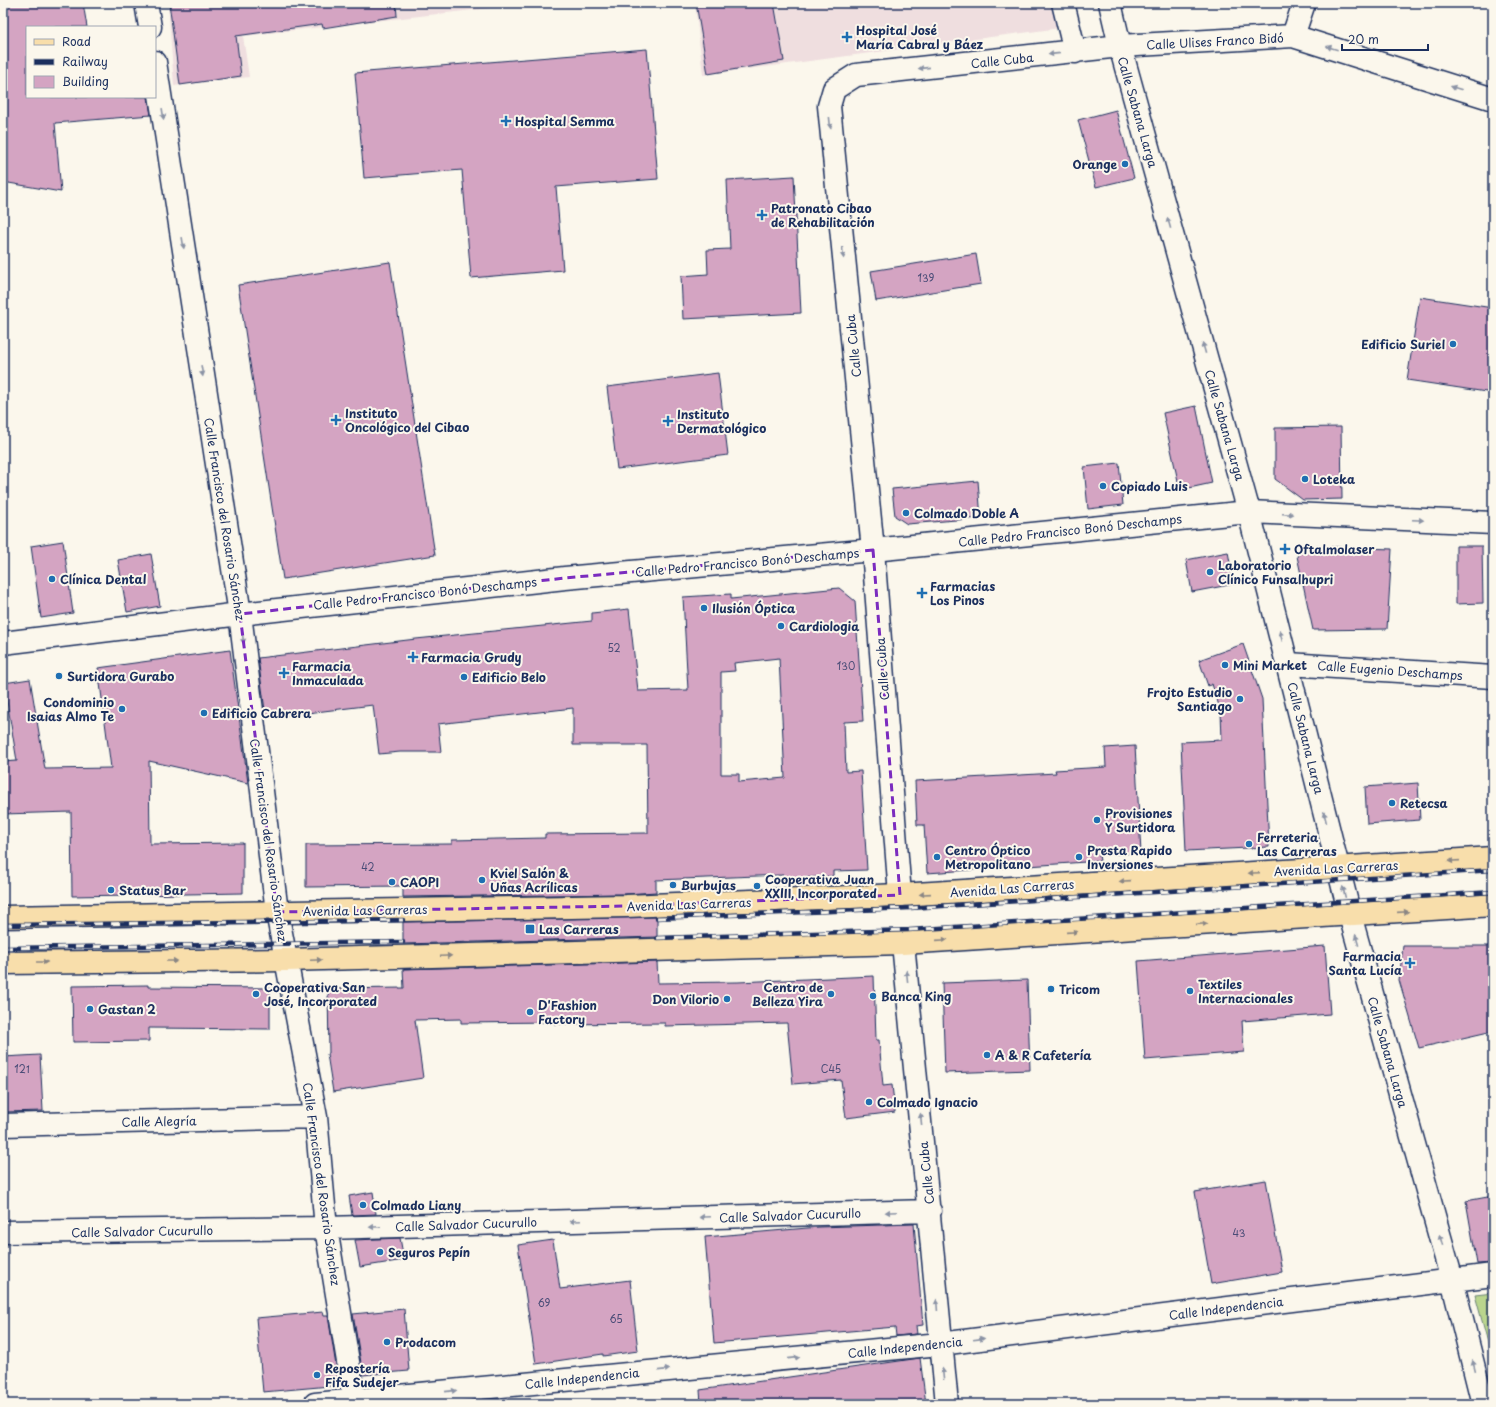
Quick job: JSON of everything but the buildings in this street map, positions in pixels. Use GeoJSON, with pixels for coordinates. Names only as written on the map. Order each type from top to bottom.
{"type":"FeatureCollection","features":[{"type":"Feature","properties":{"kind":"main road","name":"Avenida Las Carreras"},"geometry":{"type":"LineString","coordinates":[[3,917],[626,906],[900,896],[1493,858]]}},
{"type":"Feature","properties":{"kind":"main road"},"geometry":{"type":"LineString","coordinates":[[3,963],[286,960],[903,943],[1493,905]]}},
{"type":"Feature","properties":{"kind":"street"},"geometry":{"type":"LineString","coordinates":[[146,3],[150,26]]}},
{"type":"Feature","properties":{"kind":"street"},"geometry":{"type":"LineString","coordinates":[[1063,3],[1075,52]]}},
{"type":"Feature","properties":{"kind":"street","name":"Calle Sabana Larga"},"geometry":{"type":"LineString","coordinates":[[1110,3],[1120,46],[1249,512],[1350,915],[1452,1280],[1483,1404]]}},
{"type":"Feature","properties":{"kind":"street"},"geometry":{"type":"LineString","coordinates":[[1292,36],[1304,3]]}},
{"type":"Feature","properties":{"kind":"street","name":"Calle Ulises Franco Bidó"},"geometry":{"type":"LineString","coordinates":[[1120,46],[1292,36],[1493,99]]}},
{"type":"Feature","properties":{"kind":"street","name":"Calle Cuba"},"geometry":{"type":"LineString","coordinates":[[900,896],[873,550],[829,106],[834,89],[856,75],[1120,46]]}},
{"type":"Feature","properties":{"kind":"street","name":"Calle Francisco del Rosario Sánchez"},"geometry":{"type":"LineString","coordinates":[[156,68],[240,614],[277,912],[316,1117],[326,1228],[355,1402]]}},
{"type":"Feature","properties":{"kind":"street","name":"Calle Pedro Francisco Bonó Deschamps"},"geometry":{"type":"LineString","coordinates":[[3,643],[240,614],[565,578],[873,550],[1249,512],[1493,523]]}},
{"type":"Feature","properties":{"kind":"street","name":"Calle Eugenio Deschamps"},"geometry":{"type":"LineString","coordinates":[[1288,664],[1493,676]]}},
{"type":"Feature","properties":{"kind":"street","name":"Calle Cuba"},"geometry":{"type":"LineString","coordinates":[[903,943],[930,1211],[940,1344],[947,1404]]}},
{"type":"Feature","properties":{"kind":"street","name":"Calle Alegría"},"geometry":{"type":"LineString","coordinates":[[3,1125],[316,1117]]}},
{"type":"Feature","properties":{"kind":"street","name":"Calle Salvador Cucurullo"},"geometry":{"type":"LineString","coordinates":[[3,1232],[326,1228],[930,1211]]}},
{"type":"Feature","properties":{"kind":"street","name":"Calle Independencia"},"geometry":{"type":"LineString","coordinates":[[315,1404],[355,1402],[940,1344],[1493,1275]]}},
{"type":"Feature","properties":{"kind":"highlighted area"},"geometry":{"type":"Polygon","coordinates":[[[873,550],[900,895],[626,906],[277,912],[240,614],[565,578],[873,550]]]}},
{"type":"Feature","properties":{"kind":"shaded area"},"geometry":{"type":"Polygon","coordinates":[[[168,3],[535,3],[243,36],[249,77],[174,86],[168,3]]]}},
{"type":"Feature","properties":{"kind":"shaded area","name":"Hospital José María Cabral y Báez"},"geometry":{"type":"Polygon","coordinates":[[[695,3],[1054,3],[1060,28],[703,75],[695,3]]]}},
{"type":"Feature","properties":{"kind":"green space"},"geometry":{"type":"Polygon","coordinates":[[[1493,1293],[1493,1361],[1475,1295],[1493,1293]]]}},
{"type":"Feature","properties":{"kind":"railway"},"geometry":{"type":"LineString","coordinates":[[657,918],[911,908],[1493,870]]}},
{"type":"Feature","properties":{"kind":"railway"},"geometry":{"type":"LineString","coordinates":[[657,938],[909,930],[1493,892]]}},
{"type":"Feature","properties":{"kind":"railway"},"geometry":{"type":"LineString","coordinates":[[3,925],[403,920]]}},
{"type":"Feature","properties":{"kind":"railway"},"geometry":{"type":"LineString","coordinates":[[3,948],[403,942]]}},
{"type":"Feature","properties":{"kind":"place","name":"Hospital José María Cabral y Báez"},"geometry":{"type":"Point","coordinates":[847,37]}},
{"type":"Feature","properties":{"kind":"place","name":"Hospital Semma"},"geometry":{"type":"Point","coordinates":[506,121]}},
{"type":"Feature","properties":{"kind":"place","name":"Orange"},"geometry":{"type":"Point","coordinates":[1125,164]}},
{"type":"Feature","properties":{"kind":"place","name":"Patronato Cibao de Rehabilitación"},"geometry":{"type":"Point","coordinates":[762,215]}},
{"type":"Feature","properties":{"kind":"place","name":"Edificio Suriel"},"geometry":{"type":"Point","coordinates":[1453,344]}},
{"type":"Feature","properties":{"kind":"place","name":"Instituto Oncológico del Cibao"},"geometry":{"type":"Point","coordinates":[336,420]}},
{"type":"Feature","properties":{"kind":"place","name":"Instituto Dermatológico"},"geometry":{"type":"Point","coordinates":[668,421]}},
{"type":"Feature","properties":{"kind":"place","name":"Loteka"},"geometry":{"type":"Point","coordinates":[1305,479]}},
{"type":"Feature","properties":{"kind":"place","name":"Copiado Luis"},"geometry":{"type":"Point","coordinates":[1103,486]}},
{"type":"Feature","properties":{"kind":"place","name":"Colmado Doble A"},"geometry":{"type":"Point","coordinates":[906,513]}},
{"type":"Feature","properties":{"kind":"place","name":"Oftalmolaser"},"geometry":{"type":"Point","coordinates":[1285,549]}},
{"type":"Feature","properties":{"kind":"place","name":"Laboratorio Clínico Funsalhupri"},"geometry":{"type":"Point","coordinates":[1210,572]}},
{"type":"Feature","properties":{"kind":"place","name":"Clínica Dental"},"geometry":{"type":"Point","coordinates":[52,579]}},
{"type":"Feature","properties":{"kind":"place","name":"Farmacias Los Pinos"},"geometry":{"type":"Point","coordinates":[922,593]}},
{"type":"Feature","properties":{"kind":"place","name":"Ilusión Óptica"},"geometry":{"type":"Point","coordinates":[704,608]}},
{"type":"Feature","properties":{"kind":"place","name":"Cardiologia"},"geometry":{"type":"Point","coordinates":[781,626]}},
{"type":"Feature","properties":{"kind":"place","name":"Farmacia Grudy"},"geometry":{"type":"Point","coordinates":[413,657]}},
{"type":"Feature","properties":{"kind":"place","name":"Mini Market"},"geometry":{"type":"Point","coordinates":[1225,665]}},
{"type":"Feature","properties":{"kind":"place","name":"Farmacia Inmaculada"},"geometry":{"type":"Point","coordinates":[284,673]}},
{"type":"Feature","properties":{"kind":"place","name":"Surtidora Gurabo"},"geometry":{"type":"Point","coordinates":[59,676]}},
{"type":"Feature","properties":{"kind":"place","name":"Edificio Belo"},"geometry":{"type":"Point","coordinates":[464,677]}},
{"type":"Feature","properties":{"kind":"place","name":"Frojto Estudio Santiago"},"geometry":{"type":"Point","coordinates":[1240,699]}},
{"type":"Feature","properties":{"kind":"place","name":"Condominio Isaias Almo Te"},"geometry":{"type":"Point","coordinates":[122,709]}},
{"type":"Feature","properties":{"kind":"place","name":"Edificio Cabrera"},"geometry":{"type":"Point","coordinates":[204,713]}},
{"type":"Feature","properties":{"kind":"place","name":"Retecsa"},"geometry":{"type":"Point","coordinates":[1392,803]}},
{"type":"Feature","properties":{"kind":"place","name":"Provisiones Y Surtidora"},"geometry":{"type":"Point","coordinates":[1097,820]}},
{"type":"Feature","properties":{"kind":"place","name":"Ferreteria Las Carreras"},"geometry":{"type":"Point","coordinates":[1249,844]}},
{"type":"Feature","properties":{"kind":"place","name":"Centro Óptico Metropolitano"},"geometry":{"type":"Point","coordinates":[937,857]}},
{"type":"Feature","properties":{"kind":"place","name":"Presta Rapido Inversiones"},"geometry":{"type":"Point","coordinates":[1079,857]}},
{"type":"Feature","properties":{"kind":"place","name":"Kviel Salón & Uñas Acrílicas"},"geometry":{"type":"Point","coordinates":[482,880]}},
{"type":"Feature","properties":{"kind":"place","name":"CAOPI"},"geometry":{"type":"Point","coordinates":[392,882]}},
{"type":"Feature","properties":{"kind":"place","name":"Burbujas"},"geometry":{"type":"Point","coordinates":[673,885]}},
{"type":"Feature","properties":{"kind":"place","name":"Cooperativa Juan XXIII, Incorporated"},"geometry":{"type":"Point","coordinates":[757,886]}},
{"type":"Feature","properties":{"kind":"place","name":"Status Bar"},"geometry":{"type":"Point","coordinates":[111,890]}},
{"type":"Feature","properties":{"kind":"place","name":"Las Carreras"},"geometry":{"type":"Point","coordinates":[530,929]}},
{"type":"Feature","properties":{"kind":"place","name":"Farmacia Santa Lucía"},"geometry":{"type":"Point","coordinates":[1410,963]}},
{"type":"Feature","properties":{"kind":"place","name":"Tricom"},"geometry":{"type":"Point","coordinates":[1051,989]}},
{"type":"Feature","properties":{"kind":"place","name":"Textiles Internacionales"},"geometry":{"type":"Point","coordinates":[1190,991]}},
{"type":"Feature","properties":{"kind":"place","name":"Cooperativa San José, Incorporated"},"geometry":{"type":"Point","coordinates":[256,994]}},
{"type":"Feature","properties":{"kind":"place","name":"Centro de Belleza Yira"},"geometry":{"type":"Point","coordinates":[831,994]}},
{"type":"Feature","properties":{"kind":"place","name":"Banca King"},"geometry":{"type":"Point","coordinates":[873,996]}},
{"type":"Feature","properties":{"kind":"place","name":"Don Vilorio"},"geometry":{"type":"Point","coordinates":[727,999]}},
{"type":"Feature","properties":{"kind":"place","name":"Gastan 2"},"geometry":{"type":"Point","coordinates":[90,1009]}},
{"type":"Feature","properties":{"kind":"place","name":"D'Fashion Factory"},"geometry":{"type":"Point","coordinates":[530,1012]}},
{"type":"Feature","properties":{"kind":"place","name":"A & R Cafetería"},"geometry":{"type":"Point","coordinates":[987,1055]}},
{"type":"Feature","properties":{"kind":"place","name":"Colmado Ignacio"},"geometry":{"type":"Point","coordinates":[869,1102]}},
{"type":"Feature","properties":{"kind":"place","name":"Colmado Liany"},"geometry":{"type":"Point","coordinates":[363,1205]}},
{"type":"Feature","properties":{"kind":"place","name":"Seguros Pepín"},"geometry":{"type":"Point","coordinates":[380,1252]}},
{"type":"Feature","properties":{"kind":"place","name":"Prodacom"},"geometry":{"type":"Point","coordinates":[387,1342]}},
{"type":"Feature","properties":{"kind":"place","name":"Repostería Fifa Sudejer"},"geometry":{"type":"Point","coordinates":[317,1375]}}]}
